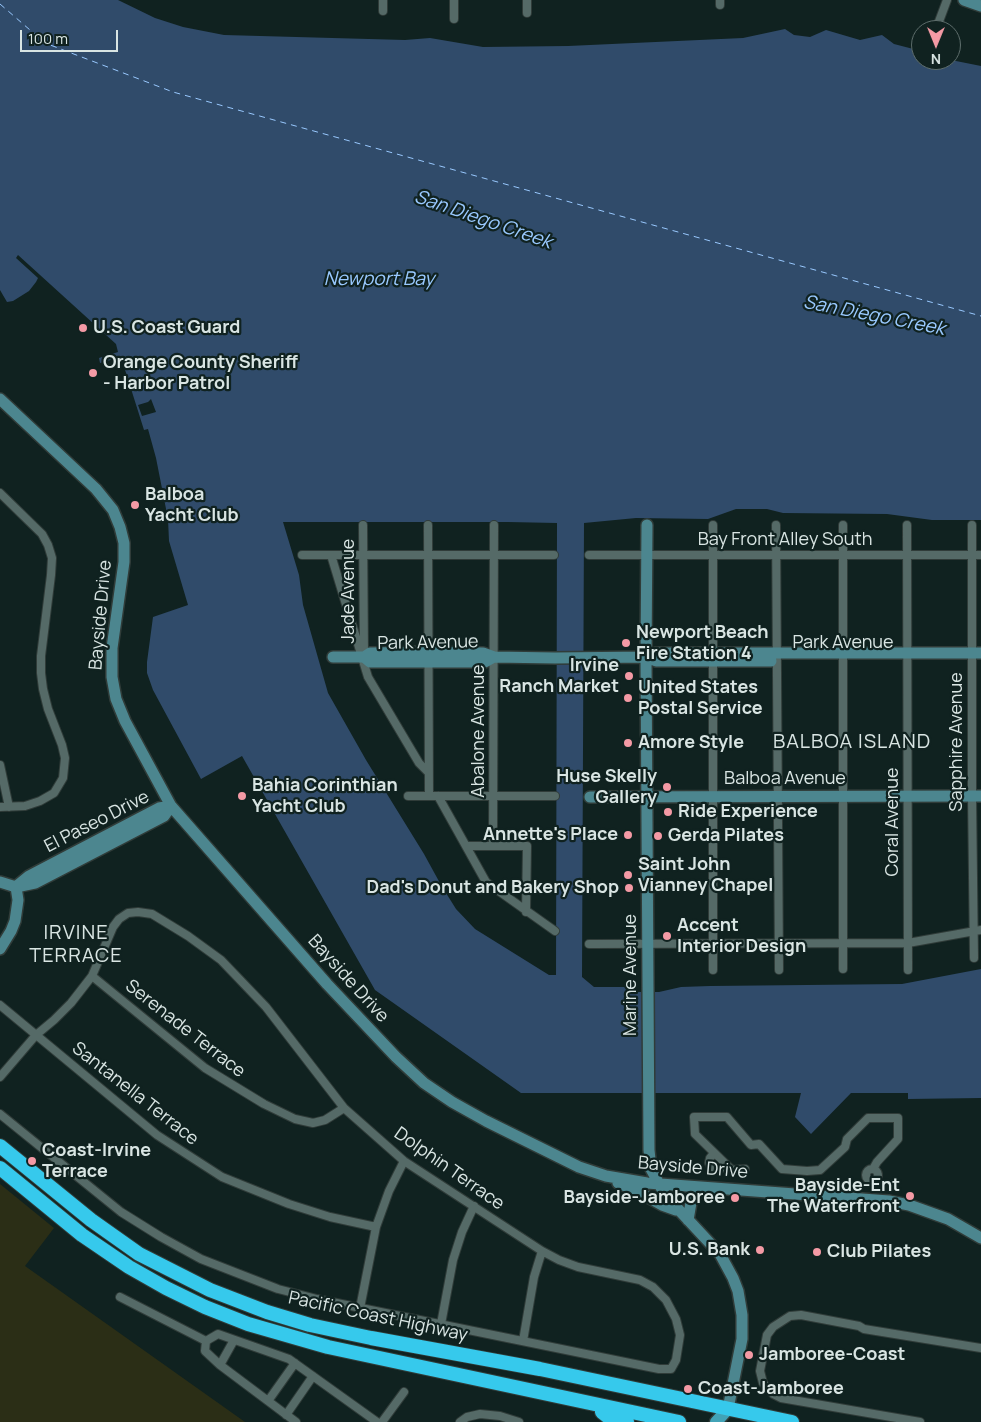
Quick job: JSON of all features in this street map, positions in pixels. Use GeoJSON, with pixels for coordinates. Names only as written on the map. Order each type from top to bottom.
{"type":"FeatureCollection","features":[{"type":"Feature","properties":{"kind":"highway","name":"Pacific Coast Highway"},"geometry":{"type":"LineString","coordinates":[[0,1146],[90,1220],[139,1254],[210,1290],[244,1304],[310,1324],[540,1370],[727,1415],[792,1422]]}},
{"type":"Feature","properties":{"kind":"highway","name":"Pacific Coast Highway"},"geometry":{"type":"LineString","coordinates":[[0,1168],[82,1235],[129,1267],[205,1307],[248,1324],[328,1347],[679,1422]]}},
{"type":"Feature","properties":{"kind":"highway"},"geometry":{"type":"LineString","coordinates":[[589,1403],[607,1416],[627,1422]]}},
{"type":"Feature","properties":{"kind":"main road"},"geometry":{"type":"LineString","coordinates":[[716,1422],[727,1415]]}},
{"type":"Feature","properties":{"kind":"street"},"geometry":{"type":"LineString","coordinates":[[383,0],[383,11]]}},
{"type":"Feature","properties":{"kind":"street"},"geometry":{"type":"LineString","coordinates":[[454,0],[454,20]]}},
{"type":"Feature","properties":{"kind":"street"},"geometry":{"type":"LineString","coordinates":[[527,0],[527,13]]}},
{"type":"Feature","properties":{"kind":"street"},"geometry":{"type":"LineString","coordinates":[[940,20],[947,0]]}},
{"type":"Feature","properties":{"kind":"street"},"geometry":{"type":"LineString","coordinates":[[964,0],[981,6]]}},
{"type":"Feature","properties":{"kind":"street","name":"Bayside Drive"},"geometry":{"type":"LineString","coordinates":[[0,399],[100,494],[113,510],[124,543],[124,562],[112,648],[112,677],[116,699],[125,721],[171,806],[334,990],[396,1057],[424,1083],[452,1102],[486,1121],[579,1167],[606,1176],[659,1184],[889,1201],[909,1205],[948,1219],[981,1238]]}},
{"type":"Feature","properties":{"kind":"street"},"geometry":{"type":"LineString","coordinates":[[0,493],[42,534],[52,558],[52,575],[41,656],[43,689],[48,709],[66,758],[63,778],[54,793],[40,801],[25,806],[0,807]]}},
{"type":"Feature","properties":{"kind":"street","name":"Jade Avenue"},"geometry":{"type":"LineString","coordinates":[[363,525],[363,657]]}},
{"type":"Feature","properties":{"kind":"street"},"geometry":{"type":"LineString","coordinates":[[428,525],[429,796]]}},
{"type":"Feature","properties":{"kind":"street","name":"Abalone Avenue"},"geometry":{"type":"LineString","coordinates":[[493,846],[494,525]]}},
{"type":"Feature","properties":{"kind":"street","name":"Marine Avenue"},"geometry":{"type":"LineString","coordinates":[[647,525],[646,657],[650,1161],[651,1169],[665,1195],[710,1242],[727,1265],[741,1304],[742,1339],[727,1415]]}},
{"type":"Feature","properties":{"kind":"street"},"geometry":{"type":"LineString","coordinates":[[713,525],[713,970]]}},
{"type":"Feature","properties":{"kind":"street"},"geometry":{"type":"LineString","coordinates":[[776,525],[778,970]]}},
{"type":"Feature","properties":{"kind":"street"},"geometry":{"type":"LineString","coordinates":[[843,525],[843,969]]}},
{"type":"Feature","properties":{"kind":"street","name":"Coral Avenue"},"geometry":{"type":"LineString","coordinates":[[908,525],[908,970]]}},
{"type":"Feature","properties":{"kind":"street","name":"Sapphire Avenue"},"geometry":{"type":"LineString","coordinates":[[972,525],[976,657],[977,930],[974,958]]}},
{"type":"Feature","properties":{"kind":"street","name":"Bay Front Alley South"},"geometry":{"type":"LineString","coordinates":[[589,555],[981,554]]}},
{"type":"Feature","properties":{"kind":"street"},"geometry":{"type":"LineString","coordinates":[[331,555],[368,677],[419,763],[428,772]]}},
{"type":"Feature","properties":{"kind":"street"},"geometry":{"type":"LineString","coordinates":[[302,556],[554,555]]}},
{"type":"Feature","properties":{"kind":"street","name":"Park Avenue"},"geometry":{"type":"LineString","coordinates":[[333,657],[363,657],[370,662],[428,657],[485,662],[494,657],[646,657],[656,661],[778,657],[976,657]]}},
{"type":"Feature","properties":{"kind":"street"},"geometry":{"type":"LineString","coordinates":[[0,764],[9,807]]}},
{"type":"Feature","properties":{"kind":"street"},"geometry":{"type":"LineString","coordinates":[[408,796],[555,796]]}},
{"type":"Feature","properties":{"kind":"street"},"geometry":{"type":"LineString","coordinates":[[438,796],[486,882],[555,931]]}},
{"type":"Feature","properties":{"kind":"street","name":"Balboa Avenue"},"geometry":{"type":"LineString","coordinates":[[590,797],[976,796]]}},
{"type":"Feature","properties":{"kind":"street","name":"El Paseo Drive"},"geometry":{"type":"LineString","coordinates":[[16,887],[29,876],[159,808],[171,806]]}},
{"type":"Feature","properties":{"kind":"street"},"geometry":{"type":"LineString","coordinates":[[467,846],[526,846],[526,912]]}},
{"type":"Feature","properties":{"kind":"street"},"geometry":{"type":"LineString","coordinates":[[0,882],[16,887],[18,900],[15,921],[0,949]]}},
{"type":"Feature","properties":{"kind":"street","name":"Dolphin Terrace"},"geometry":{"type":"LineString","coordinates":[[92,976],[113,927],[119,919],[128,913],[152,914],[188,936],[221,960],[266,1007],[344,1108],[404,1161],[542,1251],[559,1260],[578,1267],[640,1280],[653,1287],[666,1300],[676,1319],[680,1335],[676,1360],[671,1369],[659,1369],[523,1341]]}},
{"type":"Feature","properties":{"kind":"street"},"geometry":{"type":"LineString","coordinates":[[589,944],[908,943],[977,930]]}},
{"type":"Feature","properties":{"kind":"street"},"geometry":{"type":"LineString","coordinates":[[0,1077],[36,1035],[71,1003],[92,976]]}},
{"type":"Feature","properties":{"kind":"street","name":"Serenade Terrace"},"geometry":{"type":"LineString","coordinates":[[92,976],[205,1068],[264,1104],[295,1119],[313,1123],[325,1120],[344,1108]]}},
{"type":"Feature","properties":{"kind":"street","name":"Santanella Terrace"},"geometry":{"type":"LineString","coordinates":[[0,1006],[157,1135],[222,1177],[289,1204],[330,1217],[376,1227]]}},
{"type":"Feature","properties":{"kind":"street"},"geometry":{"type":"LineString","coordinates":[[0,1114],[121,1212],[160,1237],[201,1259],[278,1289],[360,1308],[523,1341],[534,1277],[542,1251]]}},
{"type":"Feature","properties":{"kind":"street"},"geometry":{"type":"LineString","coordinates":[[745,1170],[732,1170],[694,1134],[694,1117],[726,1117],[751,1145],[758,1144],[782,1170],[808,1171],[820,1170],[846,1147],[847,1139],[868,1118],[898,1118],[898,1139],[876,1162],[873,1169]]}},
{"type":"Feature","properties":{"kind":"street"},"geometry":{"type":"LineString","coordinates":[[714,1153],[710,1158],[709,1163],[711,1167],[720,1169],[726,1165]]}},
{"type":"Feature","properties":{"kind":"street"},"geometry":{"type":"LineString","coordinates":[[360,1308],[376,1227],[389,1191],[404,1161]]}},
{"type":"Feature","properties":{"kind":"street"},"geometry":{"type":"LineString","coordinates":[[606,1176],[662,1205],[678,1210]]}},
{"type":"Feature","properties":{"kind":"street"},"geometry":{"type":"LineString","coordinates":[[688,1220],[692,1197],[717,1188]]}},
{"type":"Feature","properties":{"kind":"street"},"geometry":{"type":"LineString","coordinates":[[441,1324],[453,1260],[462,1232],[474,1206]]}},
{"type":"Feature","properties":{"kind":"street"},"geometry":{"type":"LineString","coordinates":[[120,1297],[206,1341]]}},
{"type":"Feature","properties":{"kind":"street"},"geometry":{"type":"LineString","coordinates":[[920,1422],[781,1398],[773,1394],[763,1383],[760,1371],[767,1335],[772,1327],[790,1316],[801,1315],[859,1326],[864,1329],[981,1348]]}},
{"type":"Feature","properties":{"kind":"street"},"geometry":{"type":"LineString","coordinates":[[206,1341],[218,1334],[289,1358],[377,1422]]}},
{"type":"Feature","properties":{"kind":"street"},"geometry":{"type":"LineString","coordinates":[[220,1365],[234,1340]]}},
{"type":"Feature","properties":{"kind":"street"},"geometry":{"type":"LineString","coordinates":[[206,1341],[205,1350],[220,1365],[296,1422]]}},
{"type":"Feature","properties":{"kind":"street"},"geometry":{"type":"LineString","coordinates":[[268,1402],[295,1363]]}},
{"type":"Feature","properties":{"kind":"street"},"geometry":{"type":"LineString","coordinates":[[286,1415],[313,1376]]}},
{"type":"Feature","properties":{"kind":"street"},"geometry":{"type":"LineString","coordinates":[[382,1422],[404,1392]]}},
{"type":"Feature","properties":{"kind":"street"},"geometry":{"type":"LineString","coordinates":[[460,1422],[467,1417],[480,1414],[500,1416],[519,1422]]}},
{"type":"Feature","properties":{"kind":"green space"},"geometry":{"type":"Polygon","coordinates":[[[0,1184],[54,1228],[25,1266],[245,1422],[0,1422],[0,1184]]]}},
{"type":"Feature","properties":{"kind":"water","name":"Newport Bay"},"geometry":{"type":"Polygon","coordinates":[[[0,0],[118,0],[155,18],[183,27],[224,35],[405,40],[430,38],[483,47],[568,46],[743,38],[785,29],[794,35],[810,37],[826,30],[860,40],[882,35],[894,44],[911,48],[911,70],[961,70],[961,62],[981,66],[981,520],[932,520],[887,514],[783,513],[767,509],[736,509],[708,519],[636,518],[584,523],[582,977],[594,987],[626,987],[637,992],[659,992],[681,987],[710,986],[902,984],[981,969],[981,1098],[908,1099],[908,1093],[851,1093],[811,1134],[795,1117],[801,1093],[521,1093],[375,990],[242,756],[201,779],[153,690],[147,673],[147,662],[153,617],[188,605],[169,541],[168,519],[156,458],[148,429],[144,430],[121,357],[100,363],[99,358],[118,352],[116,344],[18,255],[16,258],[38,278],[29,291],[13,301],[7,302],[0,290],[0,0]],[[283,522],[299,575],[303,605],[328,693],[366,760],[456,909],[475,929],[549,975],[556,975],[557,523],[283,522]]]}},
{"type":"Feature","properties":{"kind":"pier"},"geometry":{"type":"Polygon","coordinates":[[[151,399],[156,412],[142,416],[138,405],[151,399]]]}},
{"type":"Feature","properties":{"kind":"ferry route"},"geometry":{"type":"LineString","coordinates":[[0,4],[45,43],[173,92],[981,316]]}},
{"type":"Feature","properties":{"kind":"place","name":"U.S. Coast Guard"},"geometry":{"type":"Point","coordinates":[83,328]}},
{"type":"Feature","properties":{"kind":"place","name":"Orange County Sheriff - Harbor Patrol"},"geometry":{"type":"Point","coordinates":[93,373]}},
{"type":"Feature","properties":{"kind":"place","name":"Balboa Yacht Club"},"geometry":{"type":"Point","coordinates":[135,505]}},
{"type":"Feature","properties":{"kind":"place","name":"Newport Beach Fire Station 4"},"geometry":{"type":"Point","coordinates":[626,643]}},
{"type":"Feature","properties":{"kind":"place","name":"Irvine Ranch Market"},"geometry":{"type":"Point","coordinates":[629,676]}},
{"type":"Feature","properties":{"kind":"place","name":"United States Postal Service"},"geometry":{"type":"Point","coordinates":[628,698]}},
{"type":"Feature","properties":{"kind":"place","name":"Amore Style"},"geometry":{"type":"Point","coordinates":[628,743]}},
{"type":"Feature","properties":{"kind":"place","name":"Huse Skelly Gallery"},"geometry":{"type":"Point","coordinates":[667,787]}},
{"type":"Feature","properties":{"kind":"place","name":"Bahia Corinthian Yacht Club"},"geometry":{"type":"Point","coordinates":[242,796]}},
{"type":"Feature","properties":{"kind":"place","name":"Ride Experience"},"geometry":{"type":"Point","coordinates":[668,812]}},
{"type":"Feature","properties":{"kind":"place","name":"Annette's Place"},"geometry":{"type":"Point","coordinates":[628,835]}},
{"type":"Feature","properties":{"kind":"place","name":"Gerda Pilates"},"geometry":{"type":"Point","coordinates":[658,836]}},
{"type":"Feature","properties":{"kind":"place","name":"Saint John Vianney Chapel"},"geometry":{"type":"Point","coordinates":[628,875]}},
{"type":"Feature","properties":{"kind":"place","name":"Dad's Donut and Bakery Shop"},"geometry":{"type":"Point","coordinates":[629,888]}},
{"type":"Feature","properties":{"kind":"place","name":"Accent Interior Design"},"geometry":{"type":"Point","coordinates":[667,936]}},
{"type":"Feature","properties":{"kind":"place","name":"Coast-Irvine Terrace"},"geometry":{"type":"Point","coordinates":[32,1161]}},
{"type":"Feature","properties":{"kind":"place","name":"Bayside-Ent The Waterfront"},"geometry":{"type":"Point","coordinates":[910,1196]}},
{"type":"Feature","properties":{"kind":"place","name":"Bayside-Jamboree"},"geometry":{"type":"Point","coordinates":[735,1198]}},
{"type":"Feature","properties":{"kind":"place","name":"U.S. Bank"},"geometry":{"type":"Point","coordinates":[760,1250]}},
{"type":"Feature","properties":{"kind":"place","name":"Club Pilates"},"geometry":{"type":"Point","coordinates":[817,1252]}},
{"type":"Feature","properties":{"kind":"place","name":"Jamboree-Coast"},"geometry":{"type":"Point","coordinates":[749,1355]}},
{"type":"Feature","properties":{"kind":"place","name":"Coast-Jamboree"},"geometry":{"type":"Point","coordinates":[688,1389]}},
{"type":"Feature","properties":{"kind":"district","name":"BALBOA ISLAND"},"geometry":{"type":"Point","coordinates":[852,742]}},
{"type":"Feature","properties":{"kind":"district","name":"IRVINE TERRACE"},"geometry":{"type":"Point","coordinates":[76,944]}},
{"type":"Feature","properties":{"kind":"water label","name":"San Diego Creek"},"geometry":{"type":"Point","coordinates":[483,220]}},
{"type":"Feature","properties":{"kind":"water label","name":"San Diego Creek"},"geometry":{"type":"Point","coordinates":[874,316]}}]}
